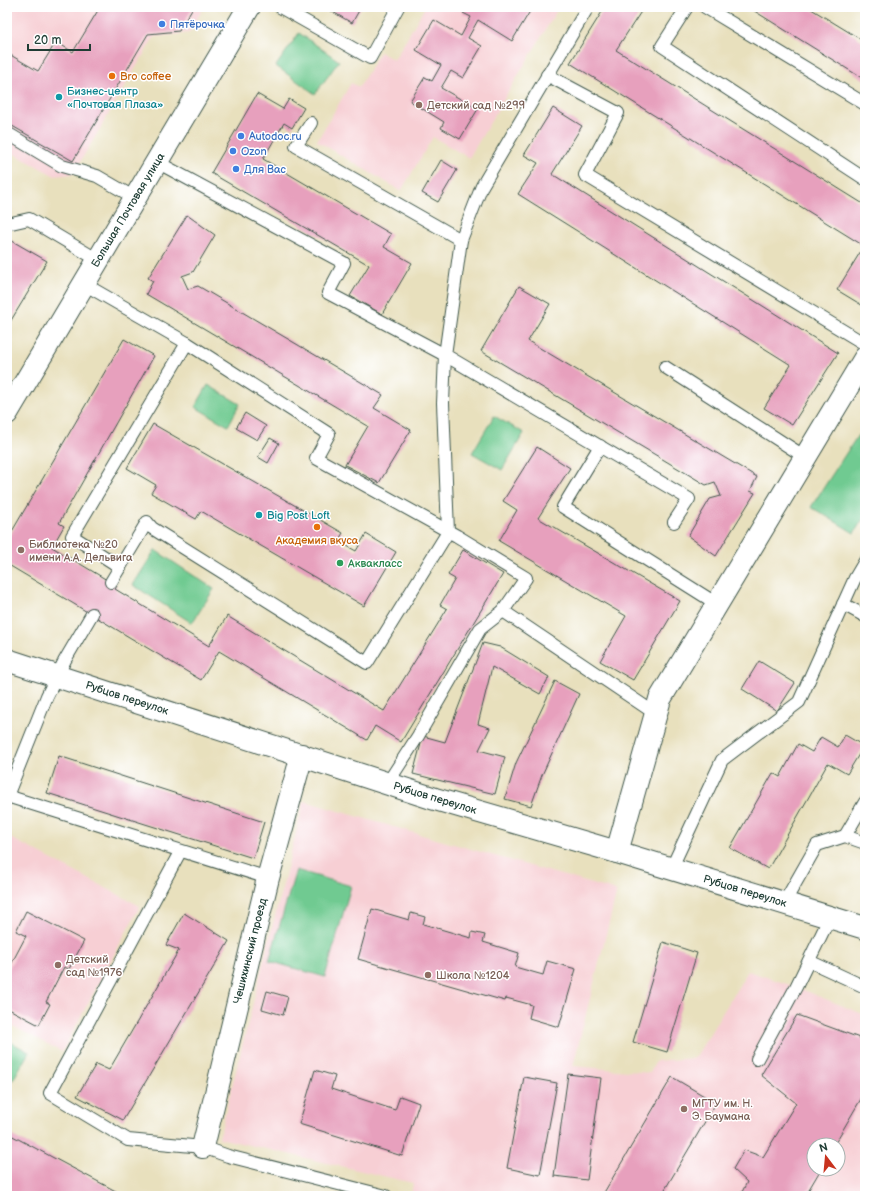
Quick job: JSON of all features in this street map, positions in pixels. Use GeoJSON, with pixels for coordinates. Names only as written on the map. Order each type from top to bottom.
{"type":"FeatureCollection","features":[{"type":"Feature","properties":{"kind":"street","name":"Большая Почтовая улица"},"geometry":{"type":"LineString","coordinates":[[7,413],[249,7]]}},
{"type":"Feature","properties":{"kind":"street"},"geometry":{"type":"LineString","coordinates":[[617,852],[660,699],[865,358]]}},
{"type":"Feature","properties":{"kind":"street","name":"Рубцов переулок"},"geometry":{"type":"LineString","coordinates":[[7,660],[302,755],[387,784],[617,852],[865,928]]}},
{"type":"Feature","properties":{"kind":"street","name":"Чешихинский проезд"},"geometry":{"type":"LineString","coordinates":[[203,1147],[268,878],[302,755]]}},
{"type":"Feature","properties":{"kind":"lane"},"geometry":{"type":"LineString","coordinates":[[280,7],[370,58],[398,7]]}},
{"type":"Feature","properties":{"kind":"lane"},"geometry":{"type":"LineString","coordinates":[[111,582],[147,522],[152,528],[367,663],[448,532],[443,403],[445,355],[461,240],[482,186],[588,7]]}},
{"type":"Feature","properties":{"kind":"lane"},"geometry":{"type":"LineString","coordinates":[[687,7],[662,46],[865,179]]}},
{"type":"Feature","properties":{"kind":"lane"},"geometry":{"type":"LineString","coordinates":[[704,7],[865,104]]}},
{"type":"Feature","properties":{"kind":"lane"},"geometry":{"type":"LineString","coordinates":[[547,75],[618,112],[585,175],[865,344]]}},
{"type":"Feature","properties":{"kind":"lane"},"geometry":{"type":"LineString","coordinates":[[311,123],[296,146],[461,240]]}},
{"type":"Feature","properties":{"kind":"lane"},"geometry":{"type":"LineString","coordinates":[[7,133],[62,166],[97,176],[135,198]]}},
{"type":"Feature","properties":{"kind":"lane"},"geometry":{"type":"LineString","coordinates":[[156,162],[344,263],[328,293],[445,355],[689,499],[674,522]]}},
{"type":"Feature","properties":{"kind":"lane"},"geometry":{"type":"LineString","coordinates":[[7,224],[29,219],[98,260]]}},
{"type":"Feature","properties":{"kind":"lane"},"geometry":{"type":"LineString","coordinates":[[84,284],[187,343],[329,434],[316,458],[448,532],[526,578],[503,611],[480,629],[418,736],[387,784]]}},
{"type":"Feature","properties":{"kind":"lane"},"geometry":{"type":"LineString","coordinates":[[120,567],[72,536],[187,343]]}},
{"type":"Feature","properties":{"kind":"lane"},"geometry":{"type":"LineString","coordinates":[[665,367],[805,457]]}},
{"type":"Feature","properties":{"kind":"lane"},"geometry":{"type":"LineString","coordinates":[[600,446],[563,507],[717,604]]}},
{"type":"Feature","properties":{"kind":"lane"},"geometry":{"type":"LineString","coordinates":[[671,869],[722,760],[798,702],[843,604],[865,561]]}},
{"type":"Feature","properties":{"kind":"lane"},"geometry":{"type":"LineString","coordinates":[[843,604],[865,616]]}},
{"type":"Feature","properties":{"kind":"lane"},"geometry":{"type":"LineString","coordinates":[[503,611],[656,714]]}},
{"type":"Feature","properties":{"kind":"lane"},"geometry":{"type":"LineString","coordinates":[[92,614],[56,676],[7,796],[180,852],[268,878]]}},
{"type":"Feature","properties":{"kind":"lane"},"geometry":{"type":"LineString","coordinates":[[845,836],[865,802]]}},
{"type":"Feature","properties":{"kind":"lane"},"geometry":{"type":"LineString","coordinates":[[784,903],[817,845],[845,836],[865,843]]}},
{"type":"Feature","properties":{"kind":"lane"},"geometry":{"type":"LineString","coordinates":[[180,852],[50,1093],[128,1140],[203,1147],[228,1156],[386,1196]]}},
{"type":"Feature","properties":{"kind":"lane"},"geometry":{"type":"LineString","coordinates":[[757,1059],[809,961],[830,917]]}},
{"type":"Feature","properties":{"kind":"lane"},"geometry":{"type":"LineString","coordinates":[[809,961],[865,987]]}},
{"type":"Feature","properties":{"kind":"shaded area","name":"Бизнес-центр «Почтовая Плаза»"},"geometry":{"type":"Polygon","coordinates":[[[7,7],[204,7],[189,33],[154,37],[73,174],[55,176],[7,150],[7,7]]]}},
{"type":"Feature","properties":{"kind":"shaded area","name":"Детский сад №299"},"geometry":{"type":"Polygon","coordinates":[[[425,7],[559,7],[469,158],[433,137],[401,191],[317,141],[351,83],[359,87],[380,52],[394,60],[425,7]]]}},
{"type":"Feature","properties":{"kind":"shaded area","name":"Школа №1204"},"geometry":{"type":"Polygon","coordinates":[[[304,801],[617,891],[573,1066],[650,1073],[656,1061],[695,1058],[748,971],[796,987],[865,1015],[865,1196],[411,1196],[413,1183],[219,1138],[304,801]]]}},
{"type":"Feature","properties":{"kind":"shaded area","name":"Детский сад №1976"},"geometry":{"type":"Polygon","coordinates":[[[7,836],[140,906],[62,1052],[7,1023],[7,836]]]}},
{"type":"Feature","properties":{"kind":"green space"},"geometry":{"type":"Polygon","coordinates":[[[299,33],[339,61],[315,94],[276,66],[299,33]]]}},
{"type":"Feature","properties":{"kind":"green space"},"geometry":{"type":"Polygon","coordinates":[[[208,385],[240,404],[228,426],[195,407],[208,385]]]}},
{"type":"Feature","properties":{"kind":"green space"},"geometry":{"type":"Polygon","coordinates":[[[494,416],[524,433],[502,470],[472,453],[494,416]]]}},
{"type":"Feature","properties":{"kind":"green space"},"geometry":{"type":"Polygon","coordinates":[[[858,435],[865,440],[865,516],[854,533],[811,507],[858,435]]]}},
{"type":"Feature","properties":{"kind":"green space"},"geometry":{"type":"Polygon","coordinates":[[[155,550],[214,589],[192,623],[133,585],[155,550]]]}},
{"type":"Feature","properties":{"kind":"green space"},"geometry":{"type":"Polygon","coordinates":[[[296,870],[351,886],[325,977],[269,961],[296,870]]]}},
{"type":"Feature","properties":{"kind":"green space"},"geometry":{"type":"Polygon","coordinates":[[[7,1040],[29,1052],[13,1080],[7,1077],[7,1040]]]}},
{"type":"Feature","properties":{"kind":"building","name":"Бизнес-центр «Почтовая Плаза»"},"geometry":{"type":"Polygon","coordinates":[[[100,7],[193,7],[179,31],[148,34],[73,161],[7,123],[7,53],[38,71],[56,42],[73,52],[100,7]]]}},
{"type":"Feature","properties":{"kind":"building"},"geometry":{"type":"Polygon","coordinates":[[[324,7],[361,7],[352,23],[324,7]]]}},
{"type":"Feature","properties":{"kind":"building"},"geometry":{"type":"Polygon","coordinates":[[[466,7],[532,8],[512,41],[478,20],[468,38],[482,46],[463,78],[451,71],[441,88],[478,109],[460,139],[441,128],[444,122],[410,101],[425,77],[432,81],[441,65],[416,50],[434,20],[461,36],[471,17],[463,13],[466,7]]]}},
{"type":"Feature","properties":{"kind":"building"},"geometry":{"type":"Polygon","coordinates":[[[605,7],[644,7],[616,50],[865,205],[865,307],[837,290],[864,246],[570,63],[605,7]]]}},
{"type":"Feature","properties":{"kind":"building"},"geometry":{"type":"Polygon","coordinates":[[[748,7],[808,7],[865,42],[865,80],[748,7]]]}},
{"type":"Feature","properties":{"kind":"building"},"geometry":{"type":"Polygon","coordinates":[[[257,94],[283,109],[289,99],[304,108],[292,128],[284,123],[263,159],[391,234],[384,247],[412,263],[382,314],[350,296],[369,265],[211,173],[257,94]]]}},
{"type":"Feature","properties":{"kind":"building"},"geometry":{"type":"Polygon","coordinates":[[[553,108],[582,126],[552,174],[838,353],[792,425],[764,408],[791,365],[518,194],[538,163],[524,155],[553,108]]]}},
{"type":"Feature","properties":{"kind":"building"},"geometry":{"type":"Polygon","coordinates":[[[441,160],[457,170],[438,202],[422,193],[441,160]]]}},
{"type":"Feature","properties":{"kind":"building"},"geometry":{"type":"Polygon","coordinates":[[[187,215],[215,235],[193,272],[182,276],[188,289],[198,286],[383,395],[374,408],[411,430],[379,483],[345,465],[368,426],[146,294],[153,281],[148,278],[187,215]]]}},
{"type":"Feature","properties":{"kind":"building"},"geometry":{"type":"Polygon","coordinates":[[[7,238],[47,261],[7,327],[7,238]]]}},
{"type":"Feature","properties":{"kind":"building"},"geometry":{"type":"Polygon","coordinates":[[[519,286],[550,304],[528,341],[757,477],[750,491],[755,493],[716,556],[688,536],[710,499],[721,496],[715,482],[706,485],[481,351],[519,286]]]}},
{"type":"Feature","properties":{"kind":"building"},"geometry":{"type":"Polygon","coordinates":[[[124,339],[154,356],[59,523],[64,526],[52,547],[117,586],[115,589],[209,646],[227,616],[384,711],[447,609],[440,605],[455,579],[448,575],[463,550],[503,574],[401,742],[375,726],[367,740],[219,651],[201,680],[7,564],[7,540],[124,339]]]}},
{"type":"Feature","properties":{"kind":"building"},"geometry":{"type":"Polygon","coordinates":[[[245,413],[266,426],[257,440],[236,428],[245,413]]]}},
{"type":"Feature","properties":{"kind":"building","name":"Big Post Loft"},"geometry":{"type":"Polygon","coordinates":[[[153,424],[343,533],[338,541],[356,551],[366,534],[396,552],[364,606],[201,511],[196,519],[151,493],[156,485],[127,468],[153,424]]]}},
{"type":"Feature","properties":{"kind":"building"},"geometry":{"type":"Polygon","coordinates":[[[270,438],[279,443],[268,463],[258,457],[270,438]]]}},
{"type":"Feature","properties":{"kind":"building"},"geometry":{"type":"Polygon","coordinates":[[[537,447],[570,468],[538,518],[680,601],[633,680],[600,661],[626,616],[499,541],[517,510],[503,501],[537,447]]]}},
{"type":"Feature","properties":{"kind":"building"},"geometry":{"type":"Polygon","coordinates":[[[483,643],[500,647],[549,677],[540,694],[492,667],[478,724],[490,728],[479,750],[505,757],[495,794],[413,774],[423,736],[445,742],[483,643]]]}},
{"type":"Feature","properties":{"kind":"building"},"geometry":{"type":"Polygon","coordinates":[[[759,661],[795,683],[777,711],[742,689],[759,661]]]}},
{"type":"Feature","properties":{"kind":"building"},"geometry":{"type":"Polygon","coordinates":[[[555,681],[579,694],[542,775],[531,806],[505,799],[516,763],[555,681]]]}},
{"type":"Feature","properties":{"kind":"building"},"geometry":{"type":"Polygon","coordinates":[[[845,735],[864,746],[847,774],[828,763],[768,869],[730,848],[773,773],[780,777],[798,744],[812,752],[821,737],[838,747],[845,735]]]}},
{"type":"Feature","properties":{"kind":"building"},"geometry":{"type":"Polygon","coordinates":[[[59,756],[264,822],[253,858],[47,793],[59,756]]]}},
{"type":"Feature","properties":{"kind":"building"},"geometry":{"type":"Polygon","coordinates":[[[372,909],[409,920],[411,913],[425,917],[423,924],[471,938],[472,932],[485,935],[483,942],[519,953],[515,967],[543,975],[547,961],[576,969],[559,1027],[529,1018],[532,1005],[506,998],[505,1001],[358,959],[372,909]]]}},
{"type":"Feature","properties":{"kind":"building"},"geometry":{"type":"Polygon","coordinates":[[[26,911],[84,941],[69,969],[64,967],[46,1002],[50,1004],[39,1025],[7,1008],[7,972],[26,936],[16,931],[26,911]]]}},
{"type":"Feature","properties":{"kind":"building"},"geometry":{"type":"Polygon","coordinates":[[[184,913],[229,941],[123,1120],[77,1096],[96,1064],[109,1070],[179,950],[166,945],[184,913]]]}},
{"type":"Feature","properties":{"kind":"building"},"geometry":{"type":"Polygon","coordinates":[[[663,942],[697,953],[667,1052],[633,1042],[663,942]]]}},
{"type":"Feature","properties":{"kind":"building"},"geometry":{"type":"Polygon","coordinates":[[[267,991],[288,997],[283,1015],[262,1009],[267,991]]]}},
{"type":"Feature","properties":{"kind":"building"},"geometry":{"type":"Polygon","coordinates":[[[797,1015],[865,1040],[865,1092],[839,1137],[806,1137],[806,1177],[816,1177],[805,1196],[740,1196],[747,1182],[733,1169],[744,1150],[763,1157],[796,1103],[761,1075],[797,1015]]]}},
{"type":"Feature","properties":{"kind":"building"},"geometry":{"type":"Polygon","coordinates":[[[315,1070],[335,1076],[331,1089],[395,1110],[400,1096],[419,1103],[402,1156],[299,1124],[315,1070]]]}},
{"type":"Feature","properties":{"kind":"building"},"geometry":{"type":"Polygon","coordinates":[[[568,1074],[601,1078],[587,1180],[554,1176],[568,1074]]]}},
{"type":"Feature","properties":{"kind":"building"},"geometry":{"type":"Polygon","coordinates":[[[524,1077],[557,1083],[540,1175],[507,1168],[524,1077]]]}},
{"type":"Feature","properties":{"kind":"building"},"geometry":{"type":"Polygon","coordinates":[[[672,1077],[716,1103],[661,1196],[602,1196],[672,1077]]]}},
{"type":"Feature","properties":{"kind":"building"},"geometry":{"type":"Polygon","coordinates":[[[7,1133],[125,1196],[17,1196],[7,1191],[7,1133]]]}},
{"type":"Feature","properties":{"kind":"place","name":"Пятёрочка"},"geometry":{"type":"Point","coordinates":[162,24]}},
{"type":"Feature","properties":{"kind":"place","name":"Bro coffee"},"geometry":{"type":"Point","coordinates":[112,76]}},
{"type":"Feature","properties":{"kind":"place","name":"Бизнес-центр «Почтовая Плаза»"},"geometry":{"type":"Point","coordinates":[59,97]}},
{"type":"Feature","properties":{"kind":"place","name":"Детский сад №299"},"geometry":{"type":"Point","coordinates":[419,105]}},
{"type":"Feature","properties":{"kind":"place","name":"Autodoc.ru"},"geometry":{"type":"Point","coordinates":[241,136]}},
{"type":"Feature","properties":{"kind":"place","name":"Ozon"},"geometry":{"type":"Point","coordinates":[233,151]}},
{"type":"Feature","properties":{"kind":"place","name":"Для Вас"},"geometry":{"type":"Point","coordinates":[236,169]}},
{"type":"Feature","properties":{"kind":"place","name":"Big Post Loft"},"geometry":{"type":"Point","coordinates":[259,515]}},
{"type":"Feature","properties":{"kind":"place","name":"Академия вкуса"},"geometry":{"type":"Point","coordinates":[317,527]}},
{"type":"Feature","properties":{"kind":"place","name":"Библиотека №20 имени А.А. Дельвига"},"geometry":{"type":"Point","coordinates":[21,550]}},
{"type":"Feature","properties":{"kind":"place","name":"Аквакласс"},"geometry":{"type":"Point","coordinates":[340,563]}},
{"type":"Feature","properties":{"kind":"place","name":"Детский сад №1976"},"geometry":{"type":"Point","coordinates":[58,965]}},
{"type":"Feature","properties":{"kind":"place","name":"Школа №1204"},"geometry":{"type":"Point","coordinates":[428,975]}},
{"type":"Feature","properties":{"kind":"place","name":"МГТУ им. Н. Э. Баумана"},"geometry":{"type":"Point","coordinates":[684,1109]}}]}
